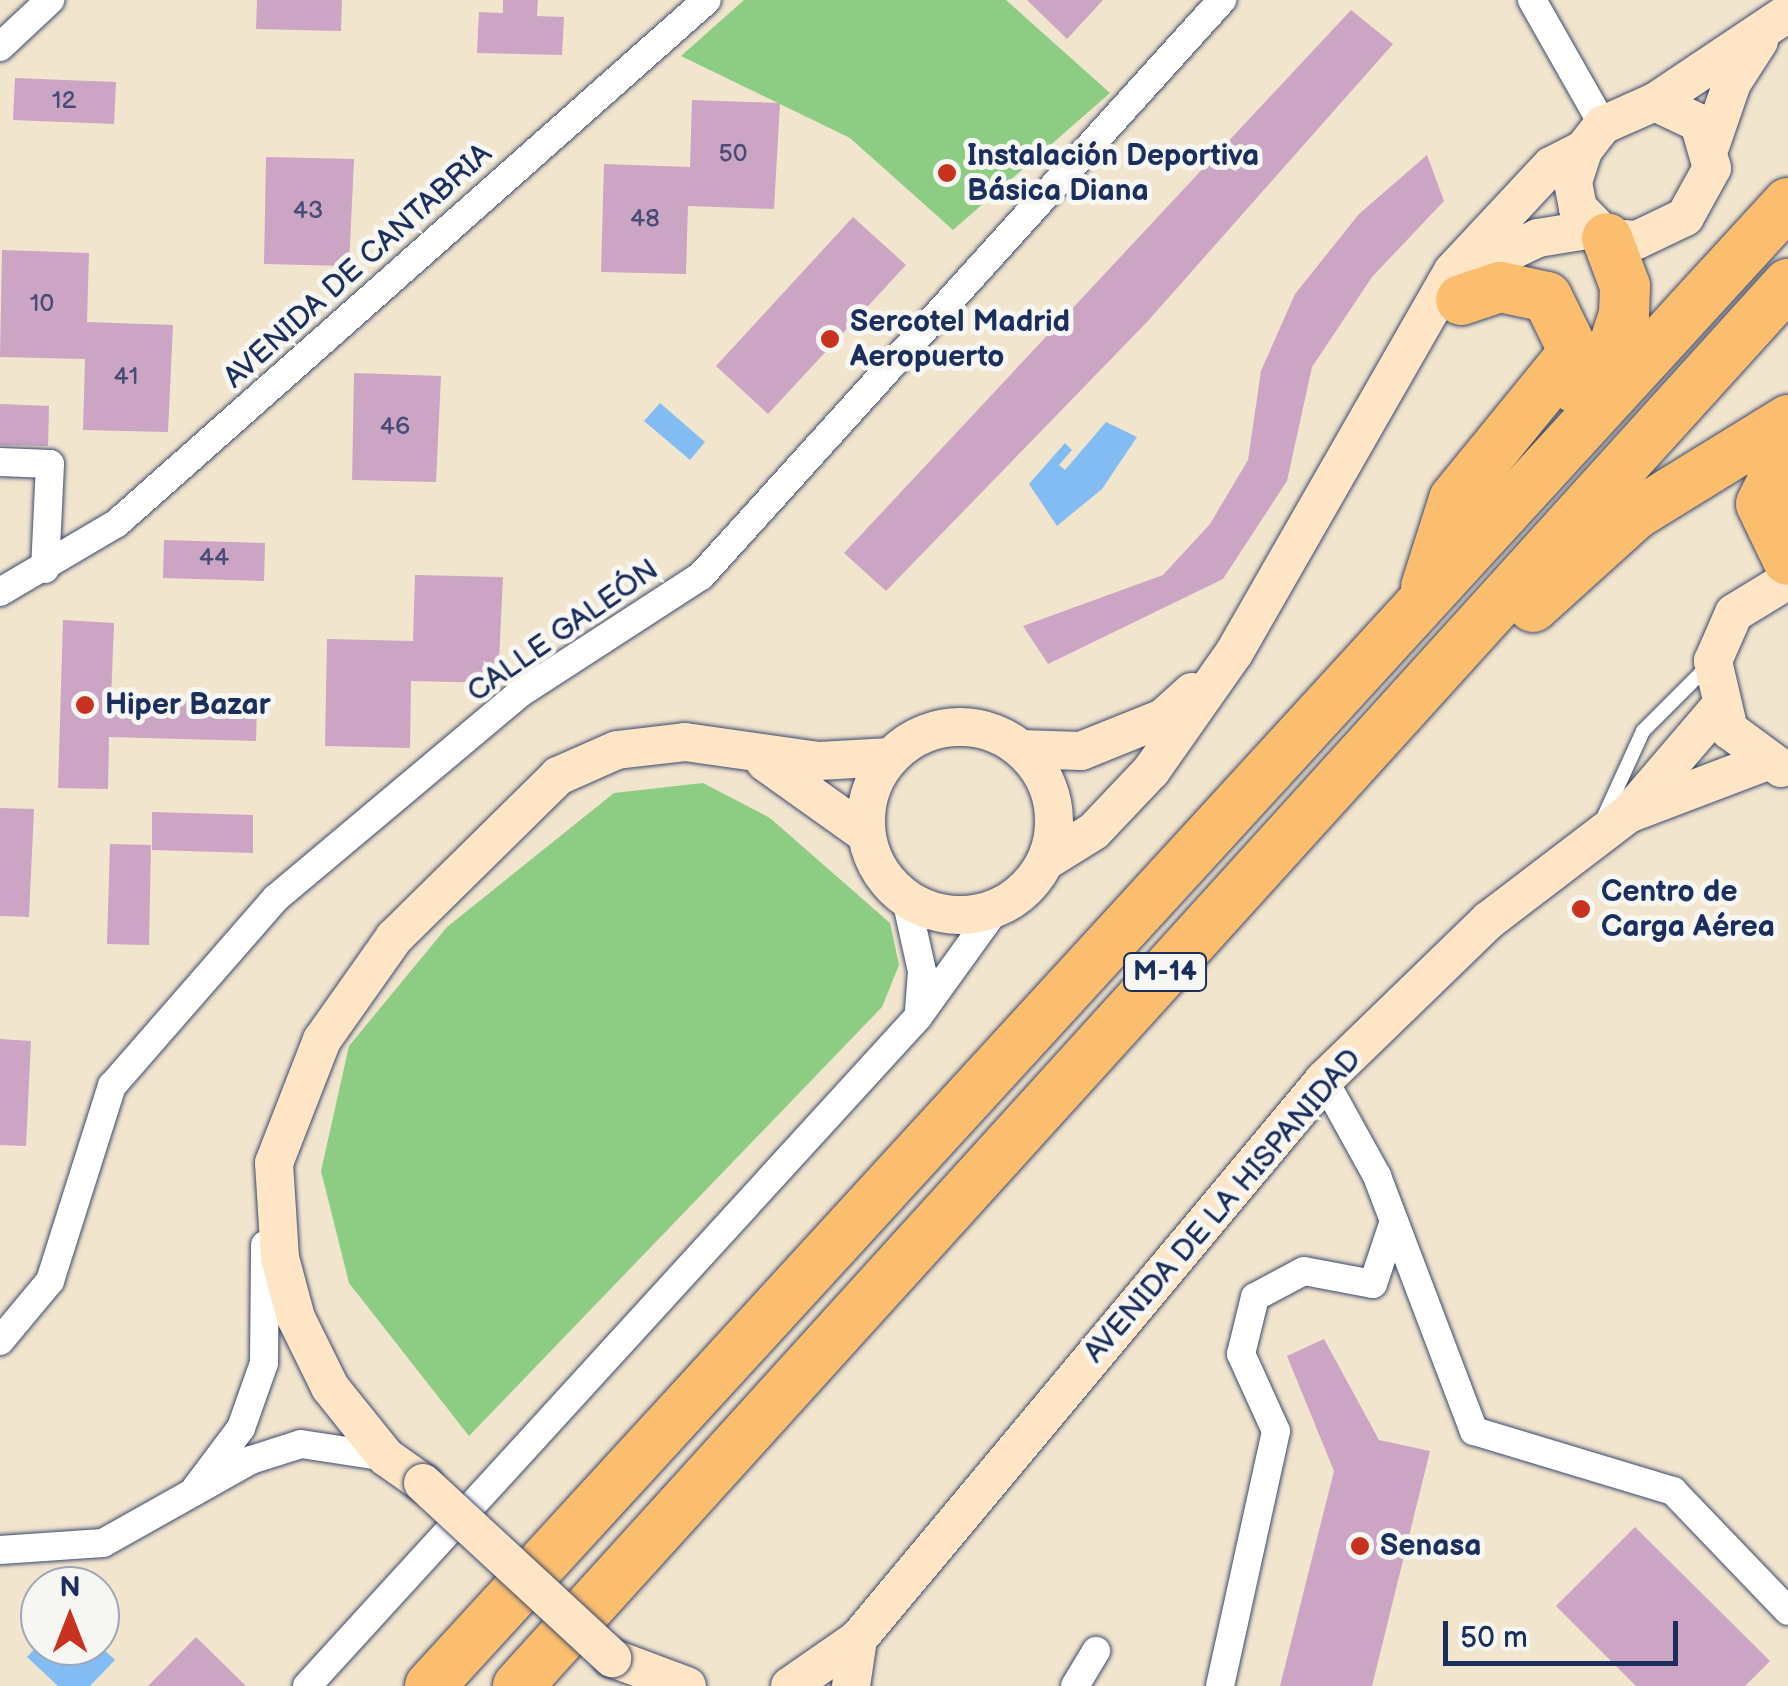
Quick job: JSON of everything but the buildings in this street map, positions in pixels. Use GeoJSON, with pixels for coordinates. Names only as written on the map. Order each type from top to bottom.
{"type":"FeatureCollection","features":[{"type":"Feature","properties":{"kind":"highway","name":"M-14"},"geometry":{"type":"LineString","coordinates":[[430,1686],[1788,203]]}},
{"type":"Feature","properties":{"kind":"highway"},"geometry":{"type":"LineString","coordinates":[[1500,517],[1520,449],[1614,345],[1625,286],[1600,234]]}},
{"type":"Feature","properties":{"kind":"highway","name":"M-14"},"geometry":{"type":"LineString","coordinates":[[526,1675],[1788,284]]}},
{"type":"Feature","properties":{"kind":"highway"},"geometry":{"type":"LineString","coordinates":[[1421,602],[1454,499],[1574,352],[1548,297],[1500,287],[1461,300]]}},
{"type":"Feature","properties":{"kind":"highway"},"geometry":{"type":"LineString","coordinates":[[1419,695],[1515,627],[1636,514],[1788,420]]}},
{"type":"Feature","properties":{"kind":"highway"},"geometry":{"type":"LineString","coordinates":[[1788,449],[1761,504],[1788,560]]}},
{"type":"Feature","properties":{"kind":"street"},"geometry":{"type":"LineString","coordinates":[[0,47],[50,0]]}},
{"type":"Feature","properties":{"kind":"street","name":"AVENIDA DE CANTABRIA"},"geometry":{"type":"LineString","coordinates":[[0,592],[45,570],[118,523],[707,0]]}},
{"type":"Feature","properties":{"kind":"street","name":"CALLE GALEÓN"},"geometry":{"type":"LineString","coordinates":[[0,1341],[50,1281],[112,1086],[276,898],[520,694],[701,576],[1222,0]]}},
{"type":"Feature","properties":{"kind":"street"},"geometry":{"type":"LineString","coordinates":[[1532,0],[1594,137],[1573,182],[1600,234]]}},
{"type":"Feature","properties":{"kind":"street"},"geometry":{"type":"LineString","coordinates":[[1406,357],[1461,300],[1494,258],[1538,238],[1600,234],[1637,240],[1685,217],[1712,168],[1711,144],[1732,83],[1782,17]]}},
{"type":"Feature","properties":{"kind":"street"},"geometry":{"type":"LineString","coordinates":[[306,1686],[918,1017],[996,908],[1046,861],[1094,830],[1150,771],[1234,653],[1453,271],[1551,166],[1782,17]]}},
{"type":"Feature","properties":{"kind":"street"},"geometry":{"type":"LineString","coordinates":[[1655,102],[1680,107],[1711,144]]}},
{"type":"Feature","properties":{"kind":"street"},"geometry":{"type":"LineString","coordinates":[[0,462],[50,464],[45,570]]}},
{"type":"Feature","properties":{"kind":"street"},"geometry":{"type":"LineString","coordinates":[[1776,767],[1718,709],[1714,661],[1734,613],[1788,580]]}},
{"type":"Feature","properties":{"kind":"street"},"geometry":{"type":"LineString","coordinates":[[186,1501],[240,1428],[264,1363],[274,1163],[290,1112],[322,1040],[394,938],[558,776],[617,750],[685,742],[750,754],[890,757],[954,726],[1021,750],[1081,752],[1163,718],[1234,653]]}},
{"type":"Feature","properties":{"kind":"street","name":"AVENIDA DE LA HISPANIDAD"},"geometry":{"type":"LineString","coordinates":[[790,1686],[858,1639],[1324,1080],[1489,920],[1628,814],[1718,709]]}},
{"type":"Feature","properties":{"kind":"street"},"geometry":{"type":"LineString","coordinates":[[1021,750],[1052,801],[1046,861]]}},
{"type":"Feature","properties":{"kind":"street"},"geometry":{"type":"LineString","coordinates":[[750,754],[804,782],[866,834]]}},
{"type":"Feature","properties":{"kind":"street"},"geometry":{"type":"LineString","coordinates":[[890,757],[870,793],[866,834],[879,870],[906,899],[934,912],[996,908]]}},
{"type":"Feature","properties":{"kind":"street","name":"AVENIDA DE LA HISPANIDAD"},"geometry":{"type":"LineString","coordinates":[[1628,814],[1776,767]]}},
{"type":"Feature","properties":{"kind":"street"},"geometry":{"type":"LineString","coordinates":[[906,899],[922,971],[918,1017]]}},
{"type":"Feature","properties":{"kind":"street"},"geometry":{"type":"LineString","coordinates":[[1324,1080],[1394,1220],[1474,1430],[1673,1492],[1788,1611]]}},
{"type":"Feature","properties":{"kind":"street"},"geometry":{"type":"LineString","coordinates":[[290,1112],[298,1254],[314,1312],[345,1376],[423,1482],[618,1672],[687,1686]]}},
{"type":"Feature","properties":{"kind":"street"},"geometry":{"type":"LineString","coordinates":[[274,1163],[296,1318],[330,1387],[386,1457],[423,1482]]}},
{"type":"Feature","properties":{"kind":"street"},"geometry":{"type":"LineString","coordinates":[[1220,1686],[1276,1430],[1241,1354],[1255,1298],[1304,1271],[1373,1284],[1394,1220]]}},
{"type":"Feature","properties":{"kind":"street"},"geometry":{"type":"LineString","coordinates":[[0,1550],[103,1543],[186,1501],[251,1460],[301,1444],[386,1457]]}},
{"type":"Feature","properties":{"kind":"street"},"geometry":{"type":"LineString","coordinates":[[851,1686],[858,1639]]}},
{"type":"Feature","properties":{"kind":"street"},"geometry":{"type":"LineString","coordinates":[[1075,1686],[1096,1651]]}},
{"type":"Feature","properties":{"kind":"lane"},"geometry":{"type":"LineString","coordinates":[[1596,839],[1643,731],[1714,661]]}},
{"type":"Feature","properties":{"kind":"green space"},"geometry":{"type":"Polygon","coordinates":[[[744,0],[1006,0],[1110,93],[953,230],[850,138],[681,56],[744,0]]]}},
{"type":"Feature","properties":{"kind":"green space"},"geometry":{"type":"Polygon","coordinates":[[[703,783],[770,818],[890,923],[899,965],[882,1007],[469,1436],[349,1283],[321,1171],[349,1046],[447,927],[614,793],[703,783]]]}},
{"type":"Feature","properties":{"kind":"water"},"geometry":{"type":"Polygon","coordinates":[[[660,403],[705,442],[690,460],[644,421],[660,403]]]}},
{"type":"Feature","properties":{"kind":"water"},"geometry":{"type":"Polygon","coordinates":[[[1106,422],[1137,437],[1102,489],[1057,526],[1029,484],[1065,443],[1072,450],[1059,465],[1065,470],[1106,422]]]}},
{"type":"Feature","properties":{"kind":"water"},"geometry":{"type":"Polygon","coordinates":[[[37,1666],[109,1666],[90,1686],[58,1686],[37,1666]]]}},
{"type":"Feature","properties":{"kind":"place","name":"Instalación Deportiva Básica Diana"},"geometry":{"type":"Point","coordinates":[947,173]}},
{"type":"Feature","properties":{"kind":"place","name":"Sercotel Madrid Aeropuerto"},"geometry":{"type":"Point","coordinates":[830,339]}},
{"type":"Feature","properties":{"kind":"place","name":"Hiper Bazar"},"geometry":{"type":"Point","coordinates":[85,705]}},
{"type":"Feature","properties":{"kind":"place","name":"Centro de Carga Aérea"},"geometry":{"type":"Point","coordinates":[1581,909]}},
{"type":"Feature","properties":{"kind":"place","name":"Senasa"},"geometry":{"type":"Point","coordinates":[1360,1546]}}]}
